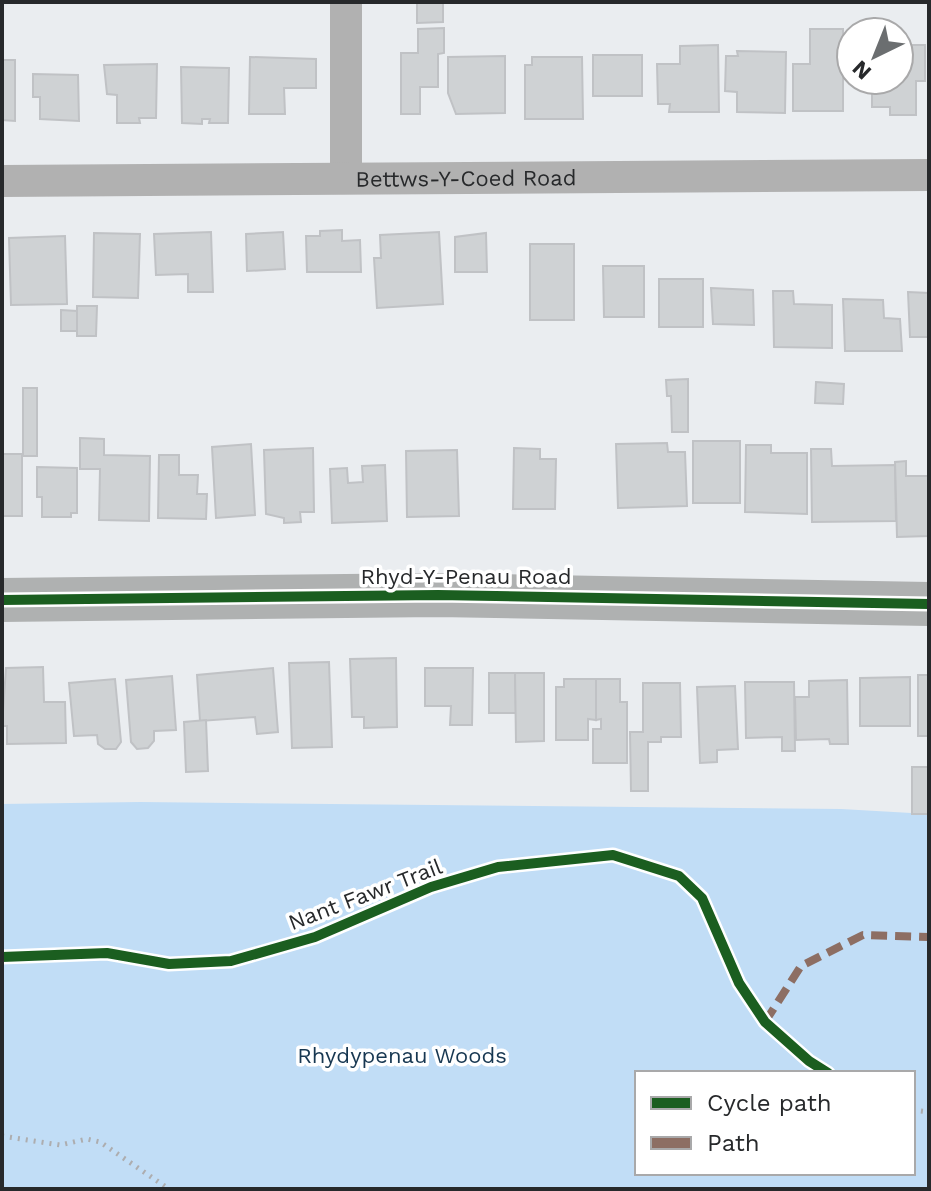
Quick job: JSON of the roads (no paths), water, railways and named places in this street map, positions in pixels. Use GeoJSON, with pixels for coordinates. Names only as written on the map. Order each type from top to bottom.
{"type":"FeatureCollection","features":[{"type":"Feature","properties":{"kind":"street"},"geometry":{"type":"LineString","coordinates":[[346,2],[346,177]]}},
{"type":"Feature","properties":{"kind":"street","name":"Bettws-Y-Coed Road"},"geometry":{"type":"LineString","coordinates":[[2,181],[929,175]]}},
{"type":"Feature","properties":{"kind":"street","name":"Rhyd-Y-Penau Road"},"geometry":{"type":"LineString","coordinates":[[2,600],[438,595],[929,604]]}},
{"type":"Feature","properties":{"kind":"park label","name":"Rhydypenau Woods"},"geometry":{"type":"Point","coordinates":[402,1055]}}]}
